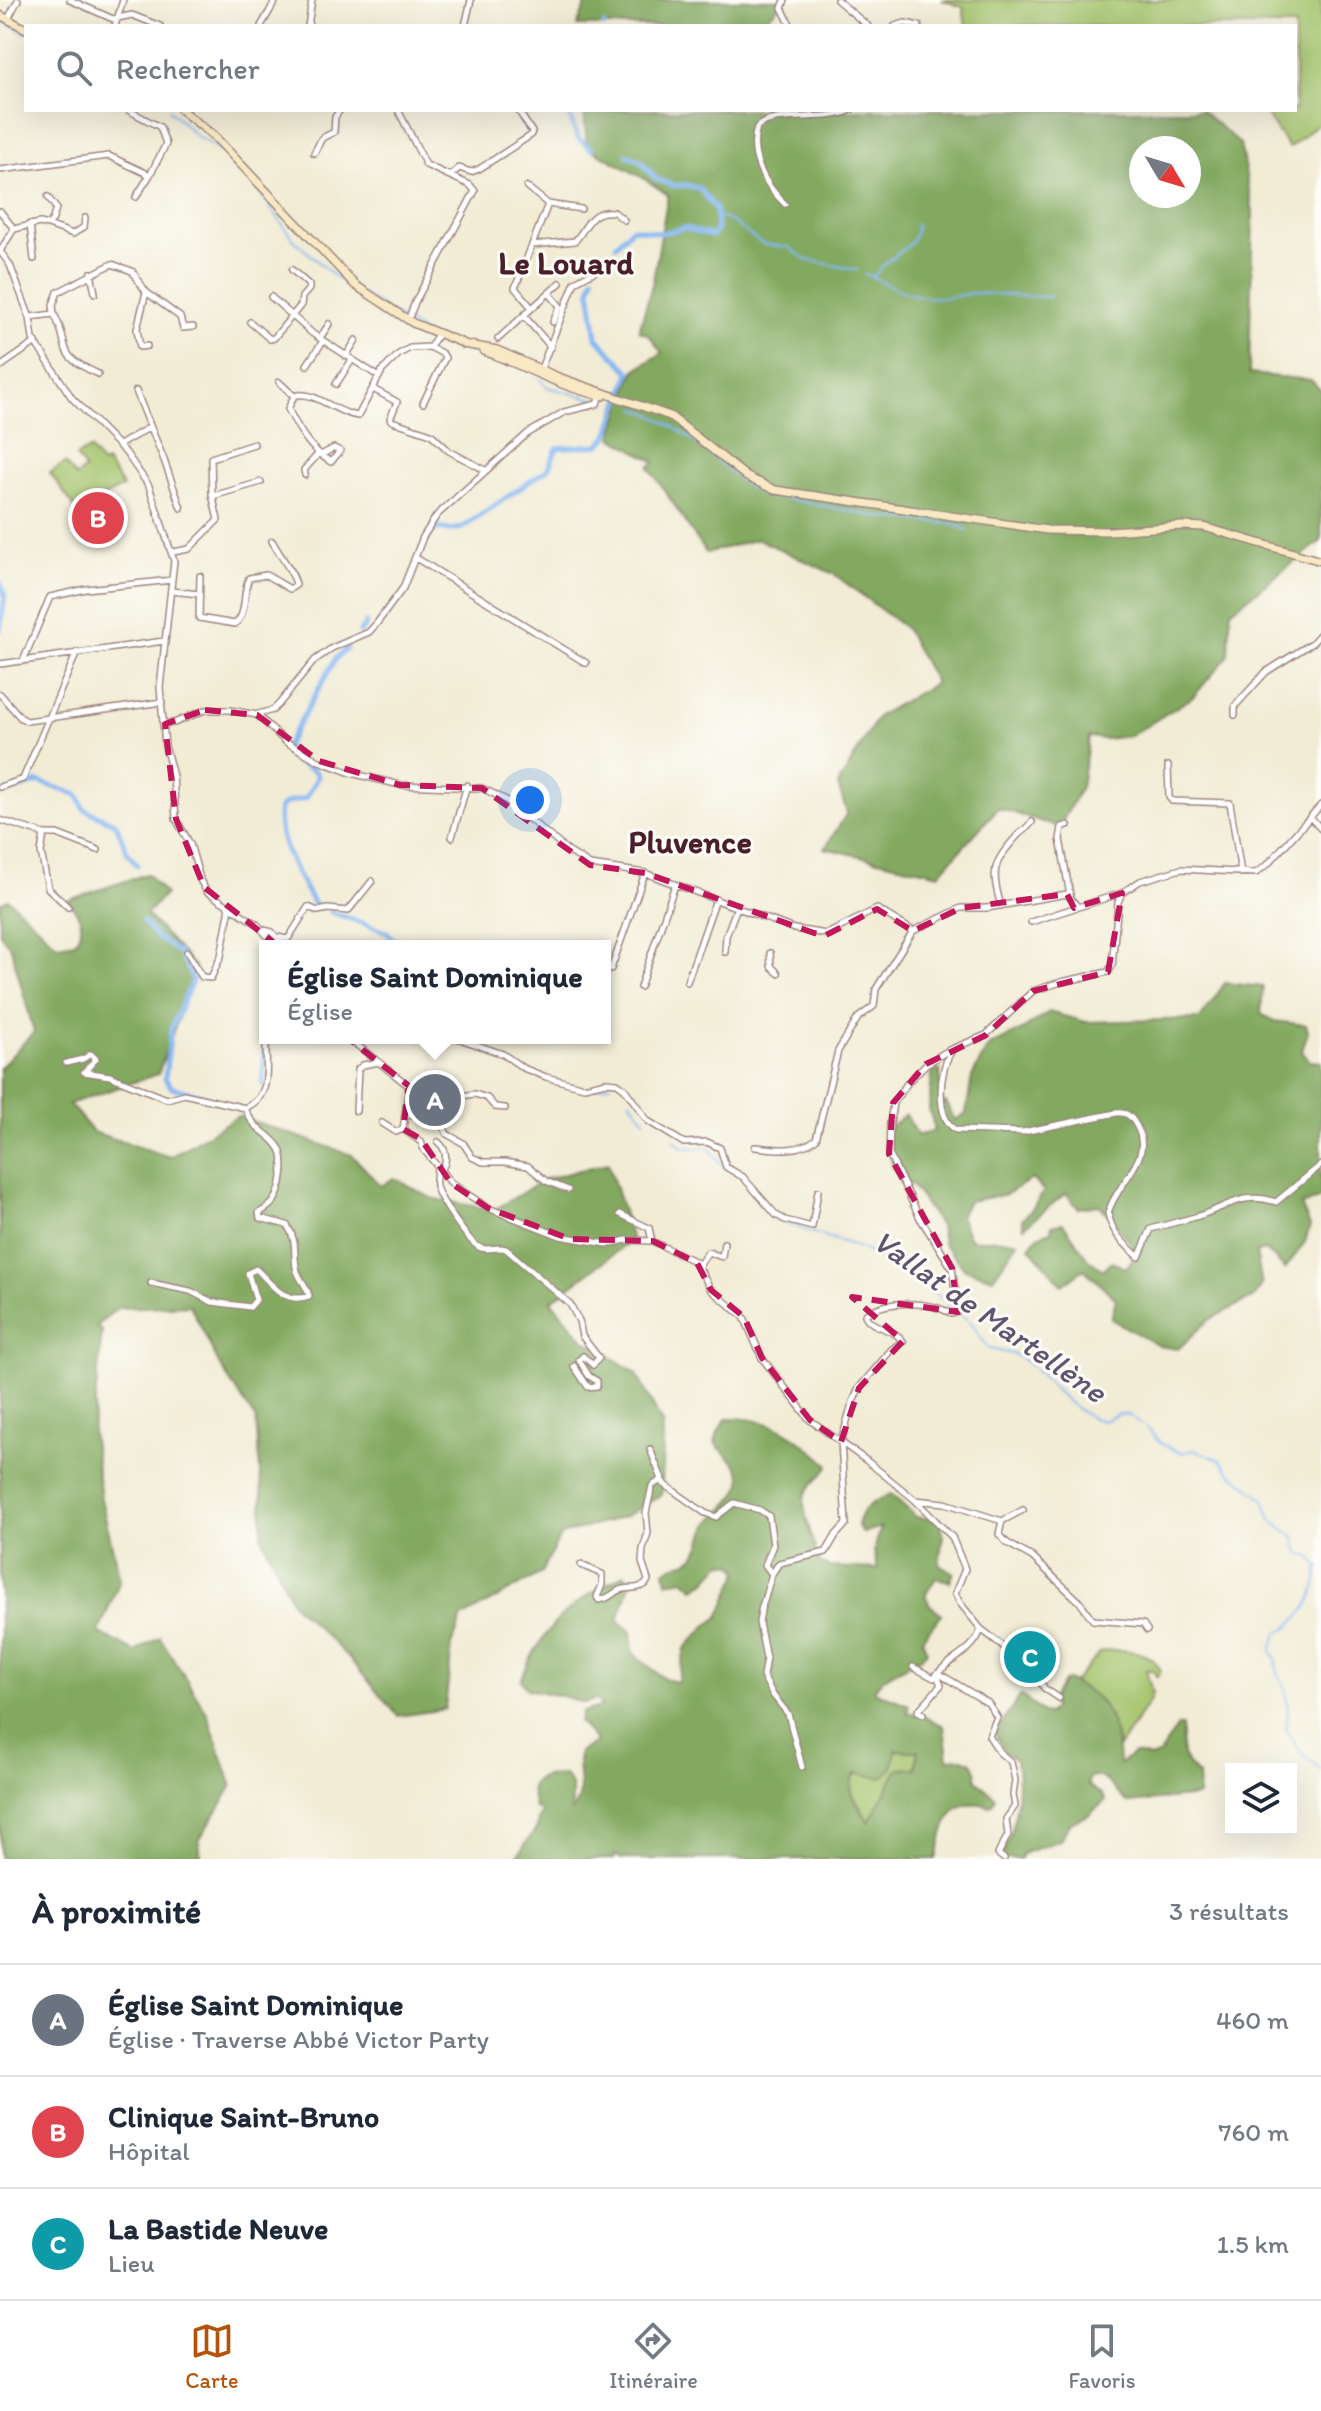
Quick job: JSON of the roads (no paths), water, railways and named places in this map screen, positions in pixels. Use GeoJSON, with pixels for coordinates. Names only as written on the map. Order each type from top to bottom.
{"type":"FeatureCollection","features":[{"type":"Feature","properties":{"kind":"main road"},"geometry":{"type":"LineString","coordinates":[[0,15],[24,28]]}},
{"type":"Feature","properties":{"kind":"main road"},"geometry":{"type":"LineString","coordinates":[[184,112],[214,136],[355,285],[436,333],[515,360],[555,383],[622,399],[670,416],[755,482],[775,490],[970,520],[1078,532],[1204,527],[1321,561]]}},
{"type":"Feature","properties":{"kind":"street"},"geometry":{"type":"LineString","coordinates":[[8,19],[18,0]]}},
{"type":"Feature","properties":{"kind":"street"},"geometry":{"type":"LineString","coordinates":[[70,0],[113,19],[132,15],[155,24]]}},
{"type":"Feature","properties":{"kind":"street"},"geometry":{"type":"LineString","coordinates":[[116,24],[123,0]]}},
{"type":"Feature","properties":{"kind":"street"},"geometry":{"type":"LineString","coordinates":[[262,24],[276,0]]}},
{"type":"Feature","properties":{"kind":"street"},"geometry":{"type":"LineString","coordinates":[[308,24],[312,0]]}},
{"type":"Feature","properties":{"kind":"street"},"geometry":{"type":"LineString","coordinates":[[465,24],[471,0]]}},
{"type":"Feature","properties":{"kind":"street"},"geometry":{"type":"LineString","coordinates":[[785,0],[782,8],[790,24]]}},
{"type":"Feature","properties":{"kind":"street"},"geometry":{"type":"LineString","coordinates":[[837,0],[866,24]]}},
{"type":"Feature","properties":{"kind":"street"},"geometry":{"type":"LineString","coordinates":[[132,112],[160,127],[166,144],[136,197]]}},
{"type":"Feature","properties":{"kind":"street"},"geometry":{"type":"LineString","coordinates":[[314,153],[322,138],[334,132],[339,112]]}},
{"type":"Feature","properties":{"kind":"street"},"geometry":{"type":"LineString","coordinates":[[399,112],[426,165],[470,185],[475,191],[409,318]]}},
{"type":"Feature","properties":{"kind":"street"},"geometry":{"type":"LineString","coordinates":[[450,176],[459,168],[471,172],[479,169],[533,134],[519,112]]}},
{"type":"Feature","properties":{"kind":"street"},"geometry":{"type":"LineString","coordinates":[[785,204],[768,186],[757,161],[757,127],[767,120],[845,112]]}},
{"type":"Feature","properties":{"kind":"street"},"geometry":{"type":"LineString","coordinates":[[0,170],[109,156],[150,175]]}},
{"type":"Feature","properties":{"kind":"street"},"geometry":{"type":"LineString","coordinates":[[527,187],[548,204],[581,209]]}},
{"type":"Feature","properties":{"kind":"street"},"geometry":{"type":"LineString","coordinates":[[48,197],[56,208],[48,225]]}},
{"type":"Feature","properties":{"kind":"street"},"geometry":{"type":"LineString","coordinates":[[532,308],[515,288],[548,204]]}},
{"type":"Feature","properties":{"kind":"street"},"geometry":{"type":"LineString","coordinates":[[0,211],[14,229]]}},
{"type":"Feature","properties":{"kind":"street"},"geometry":{"type":"LineString","coordinates":[[532,245],[575,241],[587,221],[597,213],[614,212],[624,220]]}},
{"type":"Feature","properties":{"kind":"street"},"geometry":{"type":"LineString","coordinates":[[85,218],[84,227],[73,234],[48,225],[30,224],[14,229],[0,251],[10,265],[36,342],[75,403],[119,445],[149,486],[173,552],[160,672],[165,746],[173,776],[176,819],[190,844],[209,894],[264,930],[272,940]]}},
{"type":"Feature","properties":{"kind":"street"},"geometry":{"type":"LineString","coordinates":[[30,224],[34,259]]}},
{"type":"Feature","properties":{"kind":"street"},"geometry":{"type":"LineString","coordinates":[[540,372],[575,282],[610,263]]}},
{"type":"Feature","properties":{"kind":"street"},"geometry":{"type":"LineString","coordinates":[[98,374],[75,364],[67,355],[53,305],[58,292],[91,273],[106,266],[119,265],[132,271],[146,292],[180,317],[183,328],[193,327]]}},
{"type":"Feature","properties":{"kind":"street"},"geometry":{"type":"LineString","coordinates":[[250,322],[270,339],[293,316],[309,285],[292,270]]}},
{"type":"Feature","properties":{"kind":"street"},"geometry":{"type":"LineString","coordinates":[[91,273],[95,293]]}},
{"type":"Feature","properties":{"kind":"street"},"geometry":{"type":"LineString","coordinates":[[498,339],[560,283]]}},
{"type":"Feature","properties":{"kind":"street"},"geometry":{"type":"LineString","coordinates":[[146,292],[137,329],[140,347],[147,346]]}},
{"type":"Feature","properties":{"kind":"street"},"geometry":{"type":"LineString","coordinates":[[549,293],[560,306],[553,322]]}},
{"type":"Feature","properties":{"kind":"street"},"geometry":{"type":"LineString","coordinates":[[271,297],[321,339],[378,376]]}},
{"type":"Feature","properties":{"kind":"street"},"geometry":{"type":"LineString","coordinates":[[30,317],[54,314]]}},
{"type":"Feature","properties":{"kind":"street"},"geometry":{"type":"LineString","coordinates":[[524,316],[551,347]]}},
{"type":"Feature","properties":{"kind":"street"},"geometry":{"type":"LineString","coordinates":[[307,365],[329,324]]}},
{"type":"Feature","properties":{"kind":"street"},"geometry":{"type":"LineString","coordinates":[[430,347],[436,333]]}},
{"type":"Feature","properties":{"kind":"street"},"geometry":{"type":"LineString","coordinates":[[336,384],[356,340]]}},
{"type":"Feature","properties":{"kind":"street"},"geometry":{"type":"LineString","coordinates":[[0,367],[36,342]]}},
{"type":"Feature","properties":{"kind":"street"},"geometry":{"type":"LineString","coordinates":[[294,396],[306,394],[343,413],[358,416],[378,376],[405,349],[430,347],[445,358],[423,403]]}},
{"type":"Feature","properties":{"kind":"street"},"geometry":{"type":"LineString","coordinates":[[279,382],[294,396]]}},
{"type":"Feature","properties":{"kind":"street"},"geometry":{"type":"LineString","coordinates":[[373,389],[397,402],[390,419],[392,421],[431,434],[449,451],[485,470]]}},
{"type":"Feature","properties":{"kind":"street"},"geometry":{"type":"LineString","coordinates":[[136,391],[181,508]]}},
{"type":"Feature","properties":{"kind":"street"},"geometry":{"type":"LineString","coordinates":[[165,724],[205,710],[257,715],[273,710],[323,653],[369,632],[403,588],[423,537],[437,515],[542,423],[564,412],[593,407],[601,393]]}},
{"type":"Feature","properties":{"kind":"street"},"geometry":{"type":"LineString","coordinates":[[294,396],[288,409],[303,436],[319,453],[304,470],[305,475]]}},
{"type":"Feature","properties":{"kind":"street"},"geometry":{"type":"LineString","coordinates":[[119,445],[150,427]]}},
{"type":"Feature","properties":{"kind":"street"},"geometry":{"type":"LineString","coordinates":[[173,552],[189,549],[216,523],[211,458],[254,444]]}},
{"type":"Feature","properties":{"kind":"street"},"geometry":{"type":"LineString","coordinates":[[213,496],[261,482]]}},
{"type":"Feature","properties":{"kind":"street"},"geometry":{"type":"LineString","coordinates":[[200,576],[199,618],[235,624],[242,616],[249,578],[266,575],[284,587],[293,588],[297,582],[272,541]]}},
{"type":"Feature","properties":{"kind":"street"},"geometry":{"type":"LineString","coordinates":[[416,558],[586,663]]}},
{"type":"Feature","properties":{"kind":"street"},"geometry":{"type":"LineString","coordinates":[[23,661],[50,597],[86,589],[172,580]]}},
{"type":"Feature","properties":{"kind":"street"},"geometry":{"type":"LineString","coordinates":[[171,591],[199,594]]}},
{"type":"Feature","properties":{"kind":"street"},"geometry":{"type":"LineString","coordinates":[[1235,715],[1235,706],[1266,672],[1312,643],[1321,633]]}},
{"type":"Feature","properties":{"kind":"street"},"geometry":{"type":"LineString","coordinates":[[0,664],[164,641]]}},
{"type":"Feature","properties":{"kind":"street"},"geometry":{"type":"LineString","coordinates":[[0,787],[23,779],[77,652]]}},
{"type":"Feature","properties":{"kind":"street"},"geometry":{"type":"LineString","coordinates":[[0,694],[27,721],[162,702]]}},
{"type":"Feature","properties":{"kind":"street"},"geometry":{"type":"LineString","coordinates":[[257,715],[288,743],[319,761],[371,778],[400,785],[467,785],[482,788],[506,800],[590,865],[645,873],[774,923],[824,934],[877,909],[913,931]]}},
{"type":"Feature","properties":{"kind":"street"},"geometry":{"type":"LineString","coordinates":[[1168,766],[1169,797],[1172,801],[1230,803],[1241,873]]}},
{"type":"Feature","properties":{"kind":"street"},"geometry":{"type":"LineString","coordinates":[[452,837],[467,785]]}},
{"type":"Feature","properties":{"kind":"street"},"geometry":{"type":"LineString","coordinates":[[1031,922],[1122,893],[1140,881],[1181,869],[1256,873],[1321,805]]}},
{"type":"Feature","properties":{"kind":"street"},"geometry":{"type":"LineString","coordinates":[[1311,818],[1321,829]]}},
{"type":"Feature","properties":{"kind":"street"},"geometry":{"type":"LineString","coordinates":[[0,820],[44,834],[57,834],[98,850]]}},
{"type":"Feature","properties":{"kind":"street"},"geometry":{"type":"LineString","coordinates":[[1001,906],[993,877],[994,868],[1032,822]]}},
{"type":"Feature","properties":{"kind":"street"},"geometry":{"type":"LineString","coordinates":[[1068,825],[1062,827],[1060,839],[1070,896],[1078,907]]}},
{"type":"Feature","properties":{"kind":"street"},"geometry":{"type":"LineString","coordinates":[[44,834],[41,852],[48,888],[68,907]]}},
{"type":"Feature","properties":{"kind":"street"},"geometry":{"type":"LineString","coordinates":[[611,969],[645,873]]}},
{"type":"Feature","properties":{"kind":"street"},"geometry":{"type":"LineString","coordinates":[[277,937],[288,939],[307,907],[348,911],[372,881]]}},
{"type":"Feature","properties":{"kind":"street"},"geometry":{"type":"LineString","coordinates":[[640,987],[675,885]]}},
{"type":"Feature","properties":{"kind":"street"},"geometry":{"type":"LineString","coordinates":[[802,1767],[788,1714],[763,1676],[766,1658],[759,1623],[772,1574],[779,1563],[826,1552],[846,1524],[841,1442],[859,1388],[891,1350],[903,1341],[892,1331],[868,1322],[864,1316],[866,1313],[896,1303],[941,1309],[952,1314],[958,1312],[952,1268],[920,1218],[895,1167],[889,1147],[893,1103],[926,1064],[986,1035],[1033,991],[1108,972],[1112,966],[1118,902],[1122,893]]}},
{"type":"Feature","properties":{"kind":"street"},"geometry":{"type":"LineString","coordinates":[[755,1147],[780,1149],[809,1144],[819,1131],[838,1051],[858,1018],[874,1006],[876,989],[913,931],[961,908],[1070,896]]}},
{"type":"Feature","properties":{"kind":"street"},"geometry":{"type":"LineString","coordinates":[[687,982],[716,899]]}},
{"type":"Feature","properties":{"kind":"street"},"geometry":{"type":"LineString","coordinates":[[187,952],[202,977],[211,978],[221,956],[230,907]]}},
{"type":"Feature","properties":{"kind":"street"},"geometry":{"type":"LineString","coordinates":[[725,952],[726,936],[737,907]]}},
{"type":"Feature","properties":{"kind":"street"},"geometry":{"type":"LineString","coordinates":[[264,930],[268,929],[279,940]]}},
{"type":"Feature","properties":{"kind":"street"},"geometry":{"type":"LineString","coordinates":[[770,953],[771,966],[778,973]]}},
{"type":"Feature","properties":{"kind":"street"},"geometry":{"type":"LineString","coordinates":[[245,1108],[261,1097],[265,1089],[266,1044]]}},
{"type":"Feature","properties":{"kind":"street"},"geometry":{"type":"LineString","coordinates":[[356,1044],[409,1086],[462,1096],[475,1094],[487,1098],[495,1107],[505,1108]]}},
{"type":"Feature","properties":{"kind":"street"},"geometry":{"type":"LineString","coordinates":[[474,1044],[503,1054],[541,1076],[584,1087],[617,1083],[648,1121],[684,1143],[707,1142],[720,1148],[726,1167],[743,1177],[769,1208],[785,1220],[812,1227],[818,1191]]}},
{"type":"Feature","properties":{"kind":"street"},"geometry":{"type":"LineString","coordinates":[[954,1048],[945,1061],[941,1081],[946,1117],[956,1130],[1023,1132],[1116,1113],[1124,1112],[1131,1117],[1143,1142],[1141,1153],[1108,1213],[1118,1238],[1139,1257],[1151,1229],[1212,1211],[1233,1200],[1268,1199],[1276,1202],[1321,1165]]}},
{"type":"Feature","properties":{"kind":"street"},"geometry":{"type":"LineString","coordinates":[[66,1063],[91,1054],[96,1059],[86,1068],[84,1072],[88,1074],[110,1076],[167,1099],[184,1094],[245,1108],[258,1130],[279,1146],[283,1158],[278,1194],[273,1203],[259,1213],[260,1218],[287,1225],[295,1239],[297,1273],[307,1285],[309,1296],[281,1295],[256,1269],[248,1273],[256,1300],[250,1307],[212,1302],[190,1291],[151,1283]]}},
{"type":"Feature","properties":{"kind":"street"},"geometry":{"type":"LineString","coordinates":[[356,1111],[358,1069],[379,1062]]}},
{"type":"Feature","properties":{"kind":"street"},"geometry":{"type":"LineString","coordinates":[[403,1129],[409,1086]]}},
{"type":"Feature","properties":{"kind":"street"},"geometry":{"type":"LineString","coordinates":[[446,1093],[443,1100],[447,1112]]}},
{"type":"Feature","properties":{"kind":"street"},"geometry":{"type":"LineString","coordinates":[[440,1119],[462,1096]]}},
{"type":"Feature","properties":{"kind":"street"},"geometry":{"type":"LineString","coordinates":[[427,1104],[425,1114],[440,1119],[447,1134],[463,1143],[472,1157],[528,1166],[546,1181],[568,1190]]}},
{"type":"Feature","properties":{"kind":"street"},"geometry":{"type":"LineString","coordinates":[[405,1114],[415,1115]]}},
{"type":"Feature","properties":{"kind":"street"},"geometry":{"type":"LineString","coordinates":[[382,1123],[391,1130],[403,1129],[421,1142],[451,1183],[488,1208],[551,1234],[607,1244],[627,1240],[652,1241],[699,1265],[707,1286],[744,1317],[762,1358],[810,1420],[914,1499],[956,1543],[965,1569],[955,1593],[960,1603],[981,1629],[1034,1670],[1044,1688],[1059,1698]]}},
{"type":"Feature","properties":{"kind":"street"},"geometry":{"type":"LineString","coordinates":[[438,1142],[445,1153],[445,1163],[439,1168],[437,1191],[449,1214],[481,1249],[506,1249],[570,1304],[579,1321],[582,1336],[599,1358],[593,1365],[583,1356],[579,1360],[598,1384],[588,1387],[574,1366]]}},
{"type":"Feature","properties":{"kind":"street"},"geometry":{"type":"LineString","coordinates":[[620,1214],[649,1228],[652,1241]]}},
{"type":"Feature","properties":{"kind":"street"},"geometry":{"type":"LineString","coordinates":[[699,1265],[708,1252],[722,1257],[724,1243]]}},
{"type":"Feature","properties":{"kind":"street"},"geometry":{"type":"LineString","coordinates":[[650,1449],[661,1480],[712,1516],[720,1515],[734,1503],[760,1510],[769,1516],[773,1545],[765,1565],[772,1574]]}},
{"type":"Feature","properties":{"kind":"street"},"geometry":{"type":"LineString","coordinates":[[581,1565],[602,1574],[599,1600],[607,1599],[621,1590],[637,1590],[646,1584],[647,1575],[642,1562],[648,1533],[646,1513],[652,1486],[661,1480]]}},
{"type":"Feature","properties":{"kind":"street"},"geometry":{"type":"LineString","coordinates":[[914,1499],[945,1503],[1002,1521],[1023,1510]]}},
{"type":"Feature","properties":{"kind":"street"},"geometry":{"type":"LineString","coordinates":[[1002,1521],[999,1534],[1003,1540],[1032,1557],[1079,1601],[1093,1620],[1143,1624],[1147,1630]]}},
{"type":"Feature","properties":{"kind":"street"},"geometry":{"type":"LineString","coordinates":[[913,1667],[934,1678],[946,1664],[978,1639],[981,1629]]}},
{"type":"Feature","properties":{"kind":"street"},"geometry":{"type":"LineString","coordinates":[[923,1714],[918,1711],[941,1685],[937,1674]]}},
{"type":"Feature","properties":{"kind":"street"},"geometry":{"type":"LineString","coordinates":[[937,1674],[988,1703],[997,1717],[989,1736],[999,1752],[1011,1762],[1015,1780],[1015,1806],[1006,1819],[1008,1835],[998,1854],[1004,1859]]}},
{"type":"Feature","properties":{"kind":"waterway"},"geometry":{"type":"LineString","coordinates":[[0,26],[6,23],[24,32]]}},
{"type":"Feature","properties":{"kind":"waterway"},"geometry":{"type":"LineString","coordinates":[[171,112],[199,138],[225,152]]}},
{"type":"Feature","properties":{"kind":"waterway"},"geometry":{"type":"LineString","coordinates":[[568,112],[578,138],[592,149]]}},
{"type":"Feature","properties":{"kind":"waterway"},"geometry":{"type":"LineString","coordinates":[[616,245],[632,228],[661,233],[685,228],[712,236],[717,230],[716,210],[699,188],[674,186],[656,179],[640,161],[627,155]]}},
{"type":"Feature","properties":{"kind":"waterway"},"geometry":{"type":"LineString","coordinates":[[249,177],[293,239],[335,277],[431,337]]}},
{"type":"Feature","properties":{"kind":"waterway"},"geometry":{"type":"LineString","coordinates":[[717,216],[732,222],[762,244],[788,247],[807,260],[857,270]]}},
{"type":"Feature","properties":{"kind":"waterway"},"geometry":{"type":"LineString","coordinates":[[865,274],[873,277],[907,247],[916,225]]}},
{"type":"Feature","properties":{"kind":"waterway"},"geometry":{"type":"LineString","coordinates":[[430,534],[437,528],[462,528],[548,469],[557,448],[599,445],[607,438],[630,372],[597,338],[590,289],[594,277]]}},
{"type":"Feature","properties":{"kind":"waterway"},"geometry":{"type":"LineString","coordinates":[[873,277],[920,296],[950,297],[975,293],[1050,297]]}},
{"type":"Feature","properties":{"kind":"waterway"},"geometry":{"type":"LineString","coordinates":[[438,340],[502,362]]}},
{"type":"Feature","properties":{"kind":"waterway"},"geometry":{"type":"LineString","coordinates":[[540,379],[547,387],[594,399]]}},
{"type":"Feature","properties":{"kind":"waterway"},"geometry":{"type":"LineString","coordinates":[[636,408],[682,432],[749,487],[762,494],[885,518],[953,524],[967,530]]}},
{"type":"Feature","properties":{"kind":"waterway"},"geometry":{"type":"LineString","coordinates":[[0,582],[5,596],[0,630]]}},
{"type":"Feature","properties":{"kind":"waterway"},"geometry":{"type":"LineString","coordinates":[[360,632],[366,623]]}},
{"type":"Feature","properties":{"kind":"waterway"},"geometry":{"type":"LineString","coordinates":[[319,907],[313,903],[289,857],[279,820],[280,808],[286,803],[306,798],[318,776],[290,758],[286,746],[336,658],[347,649]]}},
{"type":"Feature","properties":{"kind":"waterway"},"geometry":{"type":"LineString","coordinates":[[0,794],[39,782],[78,795],[84,809],[116,824],[127,852],[137,865]]}},
{"type":"Feature","properties":{"kind":"waterway"},"geometry":{"type":"LineString","coordinates":[[331,912],[387,932],[394,940]]}},
{"type":"Feature","properties":{"kind":"waterway"},"geometry":{"type":"LineString","coordinates":[[143,921],[155,936],[179,953],[193,979],[171,1029],[165,1078],[171,1087],[207,1097]]}},
{"type":"Feature","properties":{"kind":"waterway"},"geometry":{"type":"LineString","coordinates":[[263,1084],[265,1044]]}},
{"type":"Feature","properties":{"kind":"waterway","name":"Vallat de Martellène"},"geometry":{"type":"LineString","coordinates":[[585,1089],[610,1085]]}},
{"type":"Feature","properties":{"kind":"waterway","name":"Vallat de Martellène"},"geometry":{"type":"LineString","coordinates":[[630,1100],[645,1120]]}},
{"type":"Feature","properties":{"kind":"waterway","name":"Vallat de Martellène"},"geometry":{"type":"LineString","coordinates":[[673,1139],[683,1148],[709,1148],[722,1165]]}},
{"type":"Feature","properties":{"kind":"waterway","name":"Vallat de Martellène"},"geometry":{"type":"LineString","coordinates":[[750,1188],[761,1204],[775,1216],[807,1231],[859,1248],[912,1278],[972,1324],[989,1349],[1019,1357],[1068,1402],[1090,1417],[1103,1421],[1119,1414],[1129,1415],[1147,1428],[1160,1443],[1181,1453],[1194,1450],[1220,1460],[1231,1473],[1264,1499],[1271,1520],[1296,1538],[1296,1546],[1302,1555],[1309,1556],[1321,1568]]}},
{"type":"Feature","properties":{"kind":"waterway"},"geometry":{"type":"LineString","coordinates":[[1318,1568],[1315,1589],[1307,1607],[1277,1634],[1271,1651],[1285,1687],[1288,1711],[1286,1729],[1300,1751],[1321,1770]]}},
{"type":"Feature","properties":{"kind":"place","name":"Clinique Saint-Bruno"},"geometry":{"type":"Point","coordinates":[98,518]}},
{"type":"Feature","properties":{"kind":"place","name":"Église Saint Dominique"},"geometry":{"type":"Point","coordinates":[435,1100]}},
{"type":"Feature","properties":{"kind":"place","name":"La Bastide Neuve"},"geometry":{"type":"Point","coordinates":[1030,1657]}},
{"type":"Feature","properties":{"kind":"district","name":"Le Louard"},"geometry":{"type":"Point","coordinates":[566,263]}},
{"type":"Feature","properties":{"kind":"district","name":"Pluvence"},"geometry":{"type":"Point","coordinates":[690,842]}}]}
